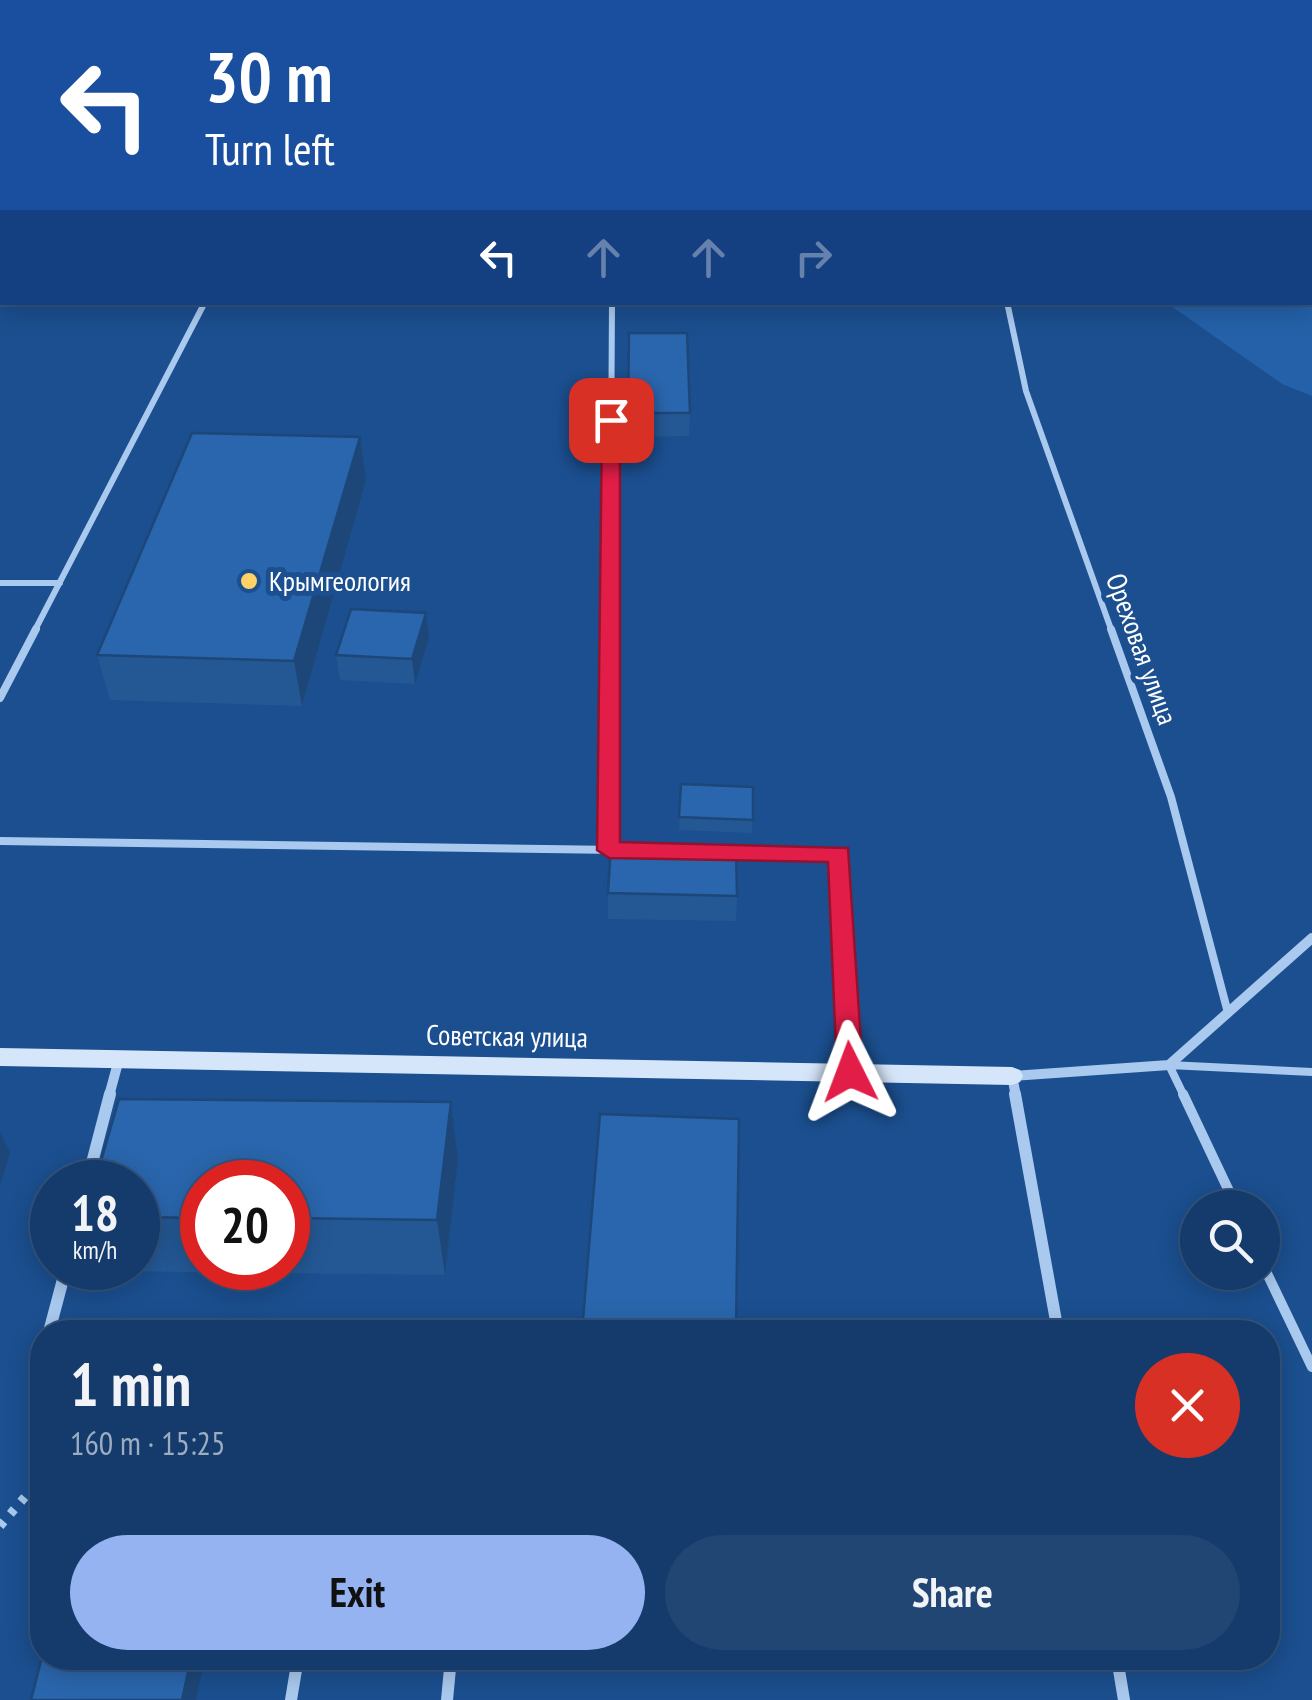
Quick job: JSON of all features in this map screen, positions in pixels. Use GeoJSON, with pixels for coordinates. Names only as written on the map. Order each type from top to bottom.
{"type":"FeatureCollection","features":[{"type":"Feature","properties":{"kind":"street"},"geometry":{"type":"LineString","coordinates":[[1056,1320],[1012,1076],[1169,1065],[1312,938]]}},
{"type":"Feature","properties":{"kind":"street","name":"Советская улица"},"geometry":{"type":"LineString","coordinates":[[0,1057],[1012,1076]]}},
{"type":"Feature","properties":{"kind":"street"},"geometry":{"type":"LineString","coordinates":[[93,1160],[119,1059]]}},
{"type":"Feature","properties":{"kind":"street"},"geometry":{"type":"LineString","coordinates":[[52,1320],[60,1290]]}},
{"type":"Feature","properties":{"kind":"street"},"geometry":{"type":"LineString","coordinates":[[291,1700],[296,1670]]}},
{"type":"Feature","properties":{"kind":"street"},"geometry":{"type":"LineString","coordinates":[[446,1700],[450,1670]]}},
{"type":"Feature","properties":{"kind":"street"},"geometry":{"type":"LineString","coordinates":[[1119,1670],[1124,1700]]}},
{"type":"Feature","properties":{"kind":"lane"},"geometry":{"type":"LineString","coordinates":[[0,698],[203,305]]}},
{"type":"Feature","properties":{"kind":"lane"},"geometry":{"type":"LineString","coordinates":[[609,850],[612,305]]}},
{"type":"Feature","properties":{"kind":"lane","name":"Ореховая улица"},"geometry":{"type":"LineString","coordinates":[[1008,305],[1026,391],[1171,797],[1228,1013]]}},
{"type":"Feature","properties":{"kind":"lane"},"geometry":{"type":"LineString","coordinates":[[0,583],[60,582]]}},
{"type":"Feature","properties":{"kind":"lane"},"geometry":{"type":"LineString","coordinates":[[0,841],[628,850]]}},
{"type":"Feature","properties":{"kind":"lane"},"geometry":{"type":"LineString","coordinates":[[724,852],[840,854],[850,1072]]}},
{"type":"Feature","properties":{"kind":"lane"},"geometry":{"type":"LineString","coordinates":[[1228,1190],[1169,1065],[1312,1072]]}},
{"type":"Feature","properties":{"kind":"lane"},"geometry":{"type":"LineString","coordinates":[[1275,1290],[1312,1368]]}},
{"type":"Feature","properties":{"kind":"path"},"geometry":{"type":"LineString","coordinates":[[0,1526],[30,1491]]}},
{"type":"Feature","properties":{"kind":"shaded area"},"geometry":{"type":"Polygon","coordinates":[[[1170,305],[1312,305],[1312,396],[1282,384],[1170,305]]]}},
{"type":"Feature","properties":{"kind":"building"},"geometry":{"type":"Polygon","coordinates":[[[629,333],[687,333],[690,413],[628,413],[629,333]]]}},
{"type":"Feature","properties":{"kind":"building","name":"Крымгеология"},"geometry":{"type":"Polygon","coordinates":[[[192,433],[360,437],[294,661],[97,655],[192,433]]]}},
{"type":"Feature","properties":{"kind":"building"},"geometry":{"type":"Polygon","coordinates":[[[351,609],[426,613],[412,659],[336,655],[351,609]]]}},
{"type":"Feature","properties":{"kind":"building"},"geometry":{"type":"Polygon","coordinates":[[[681,784],[753,787],[753,820],[679,817],[681,784]]]}},
{"type":"Feature","properties":{"kind":"building"},"geometry":{"type":"Polygon","coordinates":[[[611,845],[736,848],[737,896],[608,893],[611,845]]]}},
{"type":"Feature","properties":{"kind":"building"},"geometry":{"type":"Polygon","coordinates":[[[119,1099],[451,1102],[437,1220],[310,1218],[310,1160],[180,1160],[180,1218],[160,1217],[160,1160],[101,1160],[119,1099]]]}},
{"type":"Feature","properties":{"kind":"building"},"geometry":{"type":"Polygon","coordinates":[[[600,1114],[739,1119],[736,1320],[583,1320],[600,1114]]]}},
{"type":"Feature","properties":{"kind":"building"},"geometry":{"type":"Polygon","coordinates":[[[39,1670],[188,1670],[182,1700],[31,1700],[39,1670]]]}},
{"type":"Feature","properties":{"kind":"place","name":"Крымгеология"},"geometry":{"type":"Point","coordinates":[249,581]}},
{"type":"Feature","properties":{"kind":"route"},"geometry":{"type":"LineString","coordinates":[[611,420],[609,850],[840,854],[850,1072]]}}]}
